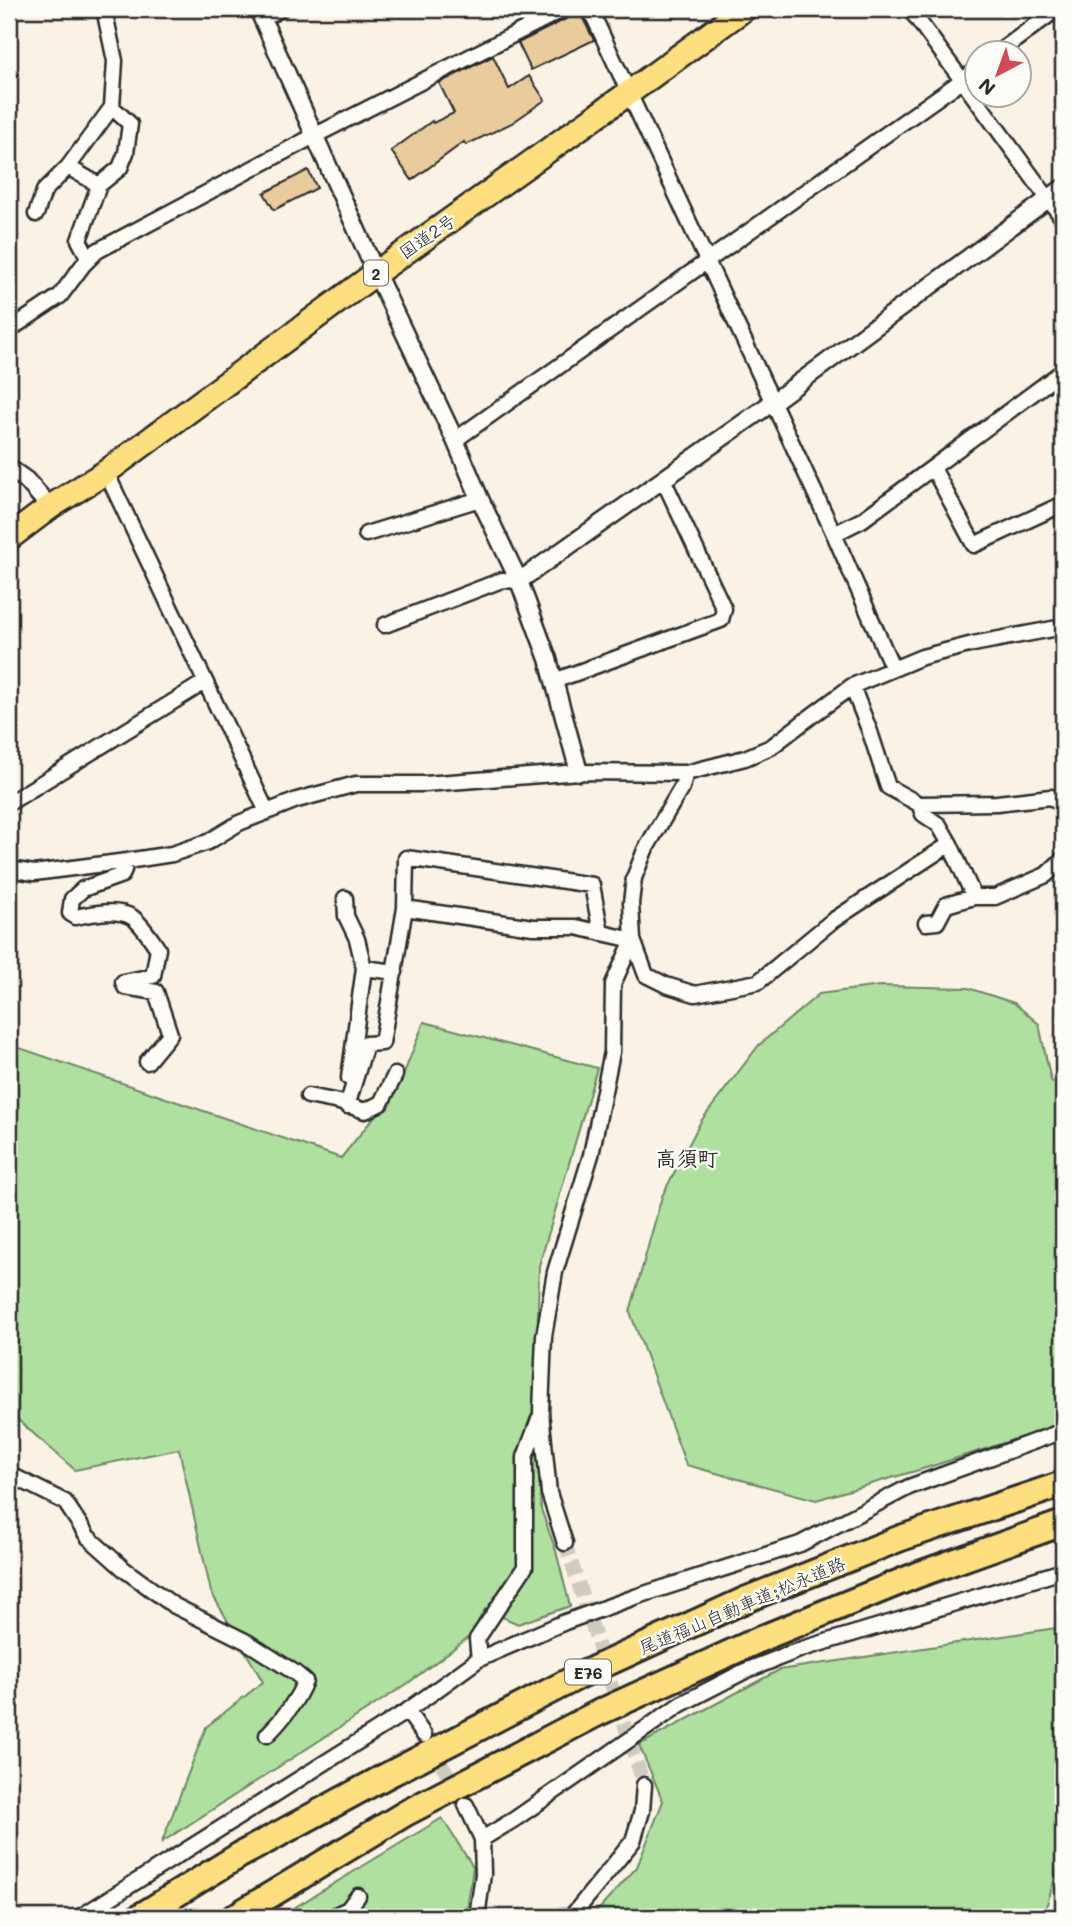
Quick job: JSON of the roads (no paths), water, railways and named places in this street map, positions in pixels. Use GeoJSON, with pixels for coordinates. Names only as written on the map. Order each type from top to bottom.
{"type":"FeatureCollection","features":[{"type":"Feature","properties":{"kind":"highway","name":"国道2号"},"geometry":{"type":"LineString","coordinates":[[9,538],[50,507],[106,472],[376,273],[744,9]]}},
{"type":"Feature","properties":{"kind":"highway","name":"尾道福山自動車道;松永道路"},"geometry":{"type":"LineString","coordinates":[[139,1917],[252,1848],[583,1675],[758,1595],[901,1538],[1063,1484]]}},
{"type":"Feature","properties":{"kind":"highway","name":"E76"},"geometry":{"type":"LineString","coordinates":[[234,1917],[406,1813],[598,1713],[765,1637],[917,1575],[1063,1523]]}},
{"type":"Feature","properties":{"kind":"street"},"geometry":{"type":"LineString","coordinates":[[36,214],[44,191],[68,167],[112,107],[115,61],[104,9]]}},
{"type":"Feature","properties":{"kind":"street"},"geometry":{"type":"LineString","coordinates":[[281,9],[260,14],[519,581],[548,659],[579,772]]}},
{"type":"Feature","properties":{"kind":"street"},"geometry":{"type":"LineString","coordinates":[[9,330],[60,296],[97,251],[314,136],[564,9]]}},
{"type":"Feature","properties":{"kind":"street"},"geometry":{"type":"LineString","coordinates":[[590,9],[834,534],[892,669]]}},
{"type":"Feature","properties":{"kind":"street"},"geometry":{"type":"LineString","coordinates":[[910,9],[1063,219]]}},
{"type":"Feature","properties":{"kind":"street"},"geometry":{"type":"LineString","coordinates":[[1018,38],[1057,9]]}},
{"type":"Feature","properties":{"kind":"street"},"geometry":{"type":"LineString","coordinates":[[455,440],[964,78]]}},
{"type":"Feature","properties":{"kind":"street"},"geometry":{"type":"LineString","coordinates":[[89,259],[79,240],[99,185],[120,168],[130,124],[112,107]]}},
{"type":"Feature","properties":{"kind":"street"},"geometry":{"type":"LineString","coordinates":[[68,167],[99,185]]}},
{"type":"Feature","properties":{"kind":"street"},"geometry":{"type":"LineString","coordinates":[[385,625],[502,580],[519,581],[773,402],[1063,188]]}},
{"type":"Feature","properties":{"kind":"street"},"geometry":{"type":"LineString","coordinates":[[834,534],[862,520],[1063,372]]}},
{"type":"Feature","properties":{"kind":"street"},"geometry":{"type":"LineString","coordinates":[[9,468],[26,480],[50,507]]}},
{"type":"Feature","properties":{"kind":"street"},"geometry":{"type":"LineString","coordinates":[[933,468],[974,545],[1063,504]]}},
{"type":"Feature","properties":{"kind":"street"},"geometry":{"type":"LineString","coordinates":[[106,472],[267,812]]}},
{"type":"Feature","properties":{"kind":"street"},"geometry":{"type":"LineString","coordinates":[[554,681],[721,620],[724,609],[663,480]]}},
{"type":"Feature","properties":{"kind":"street"},"geometry":{"type":"LineString","coordinates":[[366,534],[480,499]]}},
{"type":"Feature","properties":{"kind":"street"},"geometry":{"type":"LineString","coordinates":[[9,869],[34,873],[172,854],[208,842],[239,823],[297,800],[356,784],[425,784],[579,772],[686,773],[745,758],[771,747],[852,687],[922,657],[973,644],[1063,627]]}},
{"type":"Feature","properties":{"kind":"street"},"geometry":{"type":"LineString","coordinates":[[9,803],[205,682]]}},
{"type":"Feature","properties":{"kind":"street"},"geometry":{"type":"LineString","coordinates":[[852,687],[888,788],[919,804],[997,803],[1051,797],[1063,806]]}},
{"type":"Feature","properties":{"kind":"street"},"geometry":{"type":"LineString","coordinates":[[686,773],[682,787],[645,850],[634,878],[631,903],[633,940],[646,975],[695,994],[758,982],[832,921],[950,844]]}},
{"type":"Feature","properties":{"kind":"street"},"geometry":{"type":"LineString","coordinates":[[919,804],[923,814],[939,825],[974,897]]}},
{"type":"Feature","properties":{"kind":"street"},"geometry":{"type":"LineString","coordinates":[[343,1104],[366,1044],[382,1043],[405,908],[406,858],[592,886],[601,933]]}},
{"type":"Feature","properties":{"kind":"street"},"geometry":{"type":"LineString","coordinates":[[926,923],[937,922],[946,905],[974,897],[995,897],[1046,875],[1063,859]]}},
{"type":"Feature","properties":{"kind":"street"},"geometry":{"type":"LineString","coordinates":[[127,861],[122,875],[83,889],[72,899],[70,913],[75,917],[117,913],[132,917],[158,949],[153,976],[123,982],[124,987],[156,992],[170,1034],[146,1062]]}},
{"type":"Feature","properties":{"kind":"street"},"geometry":{"type":"LineString","coordinates":[[343,1104],[364,968],[357,939],[346,916],[345,898]]}},
{"type":"Feature","properties":{"kind":"street"},"geometry":{"type":"LineString","coordinates":[[405,908],[533,927],[576,927],[633,940]]}},
{"type":"Feature","properties":{"kind":"street"},"geometry":{"type":"LineString","coordinates":[[565,1544],[549,1493],[541,1412],[544,1336],[555,1272],[591,1155],[612,1052],[613,984],[633,940]]}},
{"type":"Feature","properties":{"kind":"street"},"geometry":{"type":"LineString","coordinates":[[364,968],[395,972]]}},
{"type":"Feature","properties":{"kind":"street"},"geometry":{"type":"LineString","coordinates":[[308,1096],[365,1111],[381,1103],[395,1075]]}},
{"type":"Feature","properties":{"kind":"street"},"geometry":{"type":"LineString","coordinates":[[479,1659],[477,1639],[526,1567],[525,1457],[541,1412]]}},
{"type":"Feature","properties":{"kind":"street"},"geometry":{"type":"LineString","coordinates":[[79,1917],[407,1711],[479,1659],[565,1622],[800,1544],[909,1487],[1063,1430]]}},
{"type":"Feature","properties":{"kind":"street"},"geometry":{"type":"LineString","coordinates":[[9,1474],[65,1502],[88,1537],[125,1570],[173,1605],[247,1642],[304,1681],[298,1698],[267,1735]]}},
{"type":"Feature","properties":{"kind":"street"},"geometry":{"type":"LineString","coordinates":[[482,1839],[526,1812],[681,1704],[745,1671],[802,1649],[1063,1571]]}},
{"type":"Feature","properties":{"kind":"street"},"geometry":{"type":"LineString","coordinates":[[407,1711],[424,1735]]}},
{"type":"Feature","properties":{"kind":"street"},"geometry":{"type":"LineString","coordinates":[[571,1917],[633,1841],[642,1811],[644,1785]]}},
{"type":"Feature","properties":{"kind":"street"},"geometry":{"type":"LineString","coordinates":[[466,1805],[482,1839],[483,1874],[477,1917]]}},
{"type":"Feature","properties":{"kind":"street"},"geometry":{"type":"LineString","coordinates":[[331,1917],[348,1909],[358,1896]]}},
{"type":"Feature","properties":{"kind":"tunnel"},"geometry":{"type":"LineString","coordinates":[[565,1543],[644,1785]]}},
{"type":"Feature","properties":{"kind":"tunnel"},"geometry":{"type":"LineString","coordinates":[[431,1746],[466,1805]]}},
{"type":"Feature","properties":{"kind":"district","name":"高須町"},"geometry":{"type":"Point","coordinates":[687,1157]}}]}
